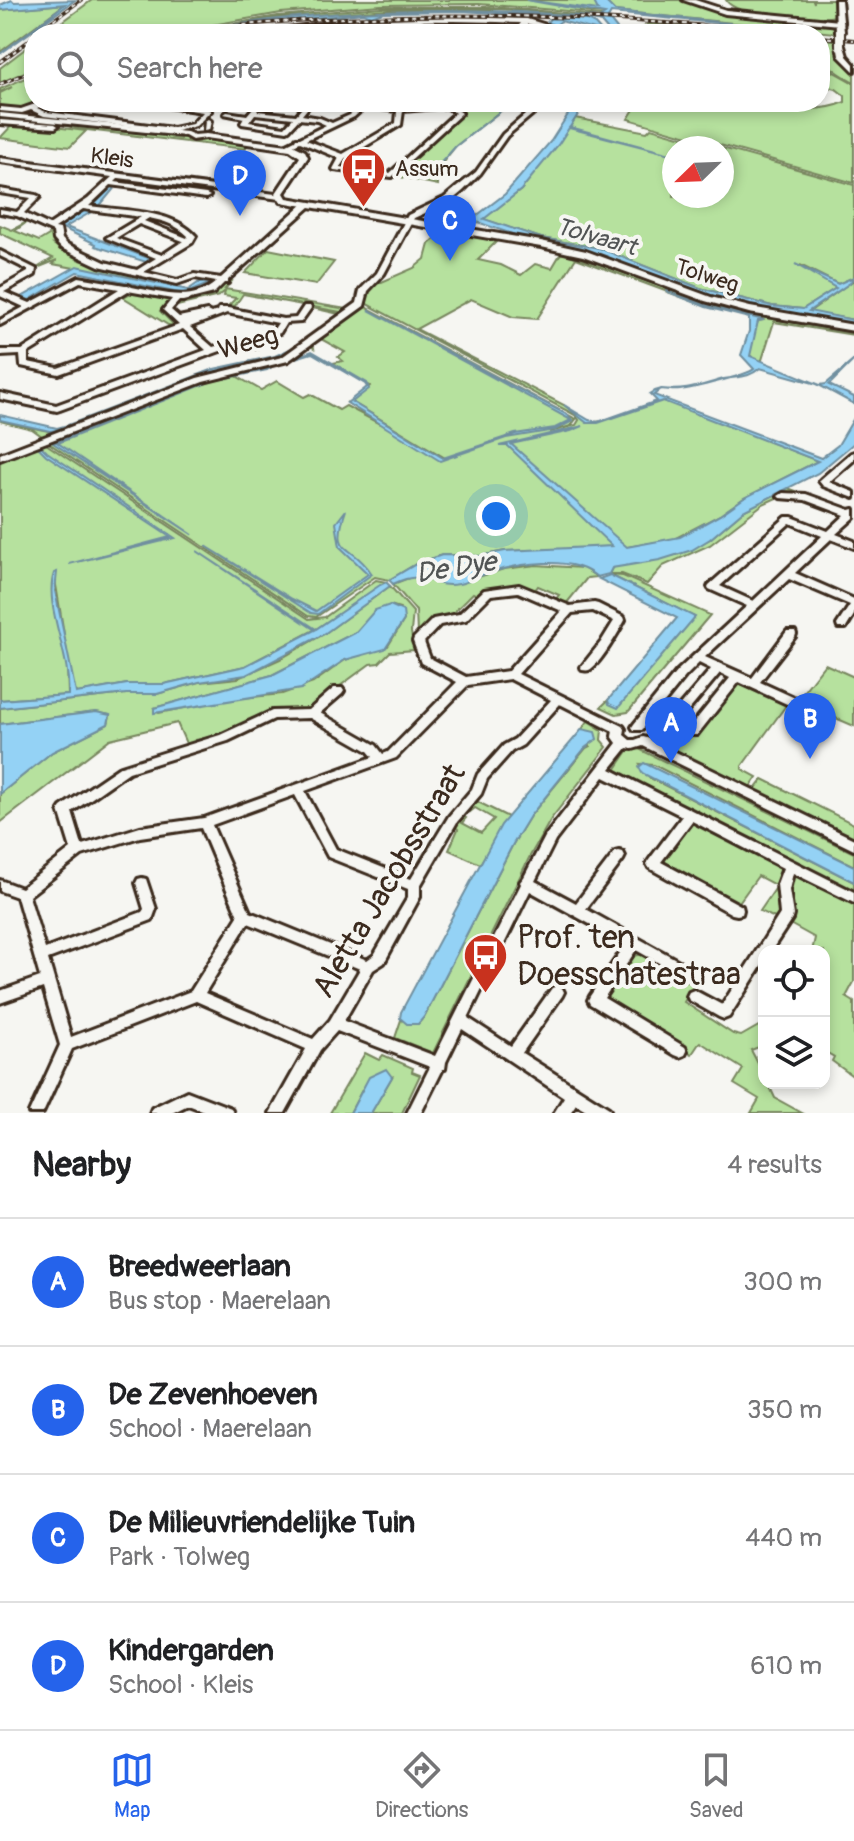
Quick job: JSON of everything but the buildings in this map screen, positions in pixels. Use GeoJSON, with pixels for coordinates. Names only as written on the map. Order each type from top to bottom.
{"type":"FeatureCollection","features":[{"type":"Feature","properties":{"kind":"highway"},"geometry":{"type":"LineString","coordinates":[[687,0],[736,14],[840,25]]}},
{"type":"Feature","properties":{"kind":"highway"},"geometry":{"type":"LineString","coordinates":[[722,0],[729,8],[745,13],[840,25]]}},
{"type":"Feature","properties":{"kind":"main road"},"geometry":{"type":"LineString","coordinates":[[838,0],[840,46],[843,56],[854,69]]}},
{"type":"Feature","properties":{"kind":"main road"},"geometry":{"type":"LineString","coordinates":[[0,113],[187,134],[192,138],[203,127],[300,151],[304,157],[284,199]]}},
{"type":"Feature","properties":{"kind":"main road","name":"Kleis"},"geometry":{"type":"LineString","coordinates":[[284,199],[410,220]]}},
{"type":"Feature","properties":{"kind":"main road","name":"Tolweg"},"geometry":{"type":"LineString","coordinates":[[410,220],[582,253],[708,299],[749,310],[854,328]]}},
{"type":"Feature","properties":{"kind":"street"},"geometry":{"type":"LineString","coordinates":[[348,24],[376,21],[527,21],[540,24]]}},
{"type":"Feature","properties":{"kind":"street"},"geometry":{"type":"LineString","coordinates":[[524,24],[527,21]]}},
{"type":"Feature","properties":{"kind":"street"},"geometry":{"type":"LineString","coordinates":[[0,113],[24,110]]}},
{"type":"Feature","properties":{"kind":"street"},"geometry":{"type":"LineString","coordinates":[[54,112],[173,130],[203,127]]}},
{"type":"Feature","properties":{"kind":"street"},"geometry":{"type":"LineString","coordinates":[[203,127],[206,112]]}},
{"type":"Feature","properties":{"kind":"street"},"geometry":{"type":"LineString","coordinates":[[203,127],[215,112]]}},
{"type":"Feature","properties":{"kind":"street"},"geometry":{"type":"LineString","coordinates":[[253,112],[244,123],[247,125],[284,130],[302,112]]}},
{"type":"Feature","properties":{"kind":"street"},"geometry":{"type":"LineString","coordinates":[[285,147],[355,112]]}},
{"type":"Feature","properties":{"kind":"street"},"geometry":{"type":"LineString","coordinates":[[400,112],[399,124],[343,157],[336,169],[392,175],[458,112]]}},
{"type":"Feature","properties":{"kind":"street"},"geometry":{"type":"LineString","coordinates":[[410,220],[447,200],[460,189],[478,173],[505,135],[532,112]]}},
{"type":"Feature","properties":{"kind":"street"},"geometry":{"type":"LineString","coordinates":[[227,114],[318,119],[331,125]]}},
{"type":"Feature","properties":{"kind":"street"},"geometry":{"type":"LineString","coordinates":[[0,122],[55,126]]}},
{"type":"Feature","properties":{"kind":"street"},"geometry":{"type":"LineString","coordinates":[[298,139],[343,157]]}},
{"type":"Feature","properties":{"kind":"street","name":"Kleis"},"geometry":{"type":"LineString","coordinates":[[0,160],[284,199]]}},
{"type":"Feature","properties":{"kind":"street"},"geometry":{"type":"LineString","coordinates":[[49,228],[89,208],[117,176]]}},
{"type":"Feature","properties":{"kind":"street","name":"Kleis"},"geometry":{"type":"LineString","coordinates":[[109,183],[213,197],[219,191]]}},
{"type":"Feature","properties":{"kind":"street"},"geometry":{"type":"LineString","coordinates":[[0,191],[36,197],[19,214]]}},
{"type":"Feature","properties":{"kind":"street"},"geometry":{"type":"LineString","coordinates":[[0,323],[79,279],[177,298],[189,299],[211,291],[308,204]]}},
{"type":"Feature","properties":{"kind":"street"},"geometry":{"type":"LineString","coordinates":[[89,208],[143,220],[189,241],[140,271]]}},
{"type":"Feature","properties":{"kind":"street"},"geometry":{"type":"LineString","coordinates":[[0,211],[19,214],[57,231],[58,240],[64,246],[87,258],[177,282],[191,275],[225,281]]}},
{"type":"Feature","properties":{"kind":"street"},"geometry":{"type":"LineString","coordinates":[[143,220],[110,238],[161,257]]}},
{"type":"Feature","properties":{"kind":"street","name":"Weeg"},"geometry":{"type":"LineString","coordinates":[[0,457],[200,380],[285,359],[361,304],[364,290],[380,274],[410,220]]}},
{"type":"Feature","properties":{"kind":"street"},"geometry":{"type":"LineString","coordinates":[[0,253],[32,269],[32,273],[0,292]]}},
{"type":"Feature","properties":{"kind":"street"},"geometry":{"type":"LineString","coordinates":[[0,353],[24,352],[128,287]]}},
{"type":"Feature","properties":{"kind":"street"},"geometry":{"type":"LineString","coordinates":[[0,292],[29,306]]}},
{"type":"Feature","properties":{"kind":"street"},"geometry":{"type":"LineString","coordinates":[[177,298],[167,309],[212,351]]}},
{"type":"Feature","properties":{"kind":"street"},"geometry":{"type":"LineString","coordinates":[[24,352],[24,364],[59,371],[181,324],[228,310],[283,321],[298,320],[307,308]]}},
{"type":"Feature","properties":{"kind":"street"},"geometry":{"type":"LineString","coordinates":[[0,396],[57,408],[233,343],[255,346],[267,334],[277,331],[283,321]]}},
{"type":"Feature","properties":{"kind":"street"},"geometry":{"type":"LineString","coordinates":[[854,455],[824,481],[854,495]]}},
{"type":"Feature","properties":{"kind":"street"},"geometry":{"type":"LineString","coordinates":[[638,727],[697,658],[853,514],[806,497],[783,496]]}},
{"type":"Feature","properties":{"kind":"street"},"geometry":{"type":"LineString","coordinates":[[754,605],[713,587],[789,519],[854,545]]}},
{"type":"Feature","properties":{"kind":"street"},"geometry":{"type":"LineString","coordinates":[[787,574],[854,605],[842,625]]}},
{"type":"Feature","properties":{"kind":"street"},"geometry":{"type":"LineString","coordinates":[[586,667],[602,650],[603,642],[620,620],[594,607],[569,610],[524,589],[484,594],[462,617],[437,622],[418,641],[425,660],[465,681],[511,675],[635,745],[643,741]]}},
{"type":"Feature","properties":{"kind":"street"},"geometry":{"type":"LineString","coordinates":[[511,675],[569,610]]}},
{"type":"Feature","properties":{"kind":"street"},"geometry":{"type":"LineString","coordinates":[[754,683],[791,634]]}},
{"type":"Feature","properties":{"kind":"street"},"geometry":{"type":"LineString","coordinates":[[697,658],[791,701]]}},
{"type":"Feature","properties":{"kind":"street"},"geometry":{"type":"LineString","coordinates":[[719,667],[672,722],[693,732],[737,676]]}},
{"type":"Feature","properties":{"kind":"street"},"geometry":{"type":"LineString","coordinates":[[22,894],[78,851],[140,832],[205,823],[397,752],[465,681]]}},
{"type":"Feature","properties":{"kind":"street"},"geometry":{"type":"LineString","coordinates":[[312,714],[338,691]]}},
{"type":"Feature","properties":{"kind":"street","name":"Aletta Jacobsstraat"},"geometry":{"type":"LineString","coordinates":[[277,1113],[315,1046],[335,1024],[368,966],[379,959],[414,897],[414,886],[453,819],[477,791],[482,777],[558,699]]}},
{"type":"Feature","properties":{"kind":"street"},"geometry":{"type":"LineString","coordinates":[[78,851],[65,810],[115,774],[224,738],[272,715],[312,714],[372,748],[381,759]]}},
{"type":"Feature","properties":{"kind":"street"},"geometry":{"type":"LineString","coordinates":[[414,1113],[550,838],[602,770],[628,725],[643,731],[643,741]]}},
{"type":"Feature","properties":{"kind":"street"},"geometry":{"type":"LineString","coordinates":[[643,741],[854,845]]}},
{"type":"Feature","properties":{"kind":"street"},"geometry":{"type":"LineString","coordinates":[[602,770],[854,898]]}},
{"type":"Feature","properties":{"kind":"street"},"geometry":{"type":"LineString","coordinates":[[298,789],[332,853],[414,886]]}},
{"type":"Feature","properties":{"kind":"street"},"geometry":{"type":"LineString","coordinates":[[690,815],[653,864],[737,910]]}},
{"type":"Feature","properties":{"kind":"street"},"geometry":{"type":"LineString","coordinates":[[205,823],[245,916],[368,966]]}},
{"type":"Feature","properties":{"kind":"street"},"geometry":{"type":"LineString","coordinates":[[578,910],[619,856]]}},
{"type":"Feature","properties":{"kind":"street"},"geometry":{"type":"LineString","coordinates":[[768,945],[787,915],[782,896],[782,877],[790,866]]}},
{"type":"Feature","properties":{"kind":"street"},"geometry":{"type":"LineString","coordinates":[[526,882],[694,976]]}},
{"type":"Feature","properties":{"kind":"street"},"geometry":{"type":"LineString","coordinates":[[41,956],[147,916],[150,909],[142,883]]}},
{"type":"Feature","properties":{"kind":"street"},"geometry":{"type":"LineString","coordinates":[[0,885],[22,894]]}},
{"type":"Feature","properties":{"kind":"street"},"geometry":{"type":"LineString","coordinates":[[22,894],[67,1045],[36,1113]]}},
{"type":"Feature","properties":{"kind":"street"},"geometry":{"type":"LineString","coordinates":[[67,1045],[196,995],[245,916]]}},
{"type":"Feature","properties":{"kind":"street"},"geometry":{"type":"LineString","coordinates":[[633,944],[595,1000],[680,1051]]}},
{"type":"Feature","properties":{"kind":"street"},"geometry":{"type":"LineString","coordinates":[[694,996],[724,1013],[758,960]]}},
{"type":"Feature","properties":{"kind":"street"},"geometry":{"type":"LineString","coordinates":[[0,997],[48,980]]}},
{"type":"Feature","properties":{"kind":"street"},"geometry":{"type":"LineString","coordinates":[[513,1054],[557,992]]}},
{"type":"Feature","properties":{"kind":"street"},"geometry":{"type":"LineString","coordinates":[[196,995],[315,1046]]}},
{"type":"Feature","properties":{"kind":"street"},"geometry":{"type":"LineString","coordinates":[[460,1020],[604,1113]]}},
{"type":"Feature","properties":{"kind":"street","name":"Aletta Jacobsstraat"},"geometry":{"type":"LineString","coordinates":[[335,1024],[440,1064]]}},
{"type":"Feature","properties":{"kind":"street"},"geometry":{"type":"LineString","coordinates":[[561,1113],[574,1095]]}},
{"type":"Feature","properties":{"kind":"street"},"geometry":{"type":"LineString","coordinates":[[157,1113],[191,1098],[226,1113]]}},
{"type":"Feature","properties":{"kind":"green space"},"geometry":{"type":"Polygon","coordinates":[[[92,0],[599,0],[604,14],[479,4],[381,5],[281,13],[218,24],[60,24],[92,0]]]}},
{"type":"Feature","properties":{"kind":"green space"},"geometry":{"type":"Polygon","coordinates":[[[604,0],[684,0],[730,15],[828,24],[744,24],[614,11],[604,0]]]}},
{"type":"Feature","properties":{"kind":"green space"},"geometry":{"type":"Polygon","coordinates":[[[726,0],[813,0],[814,3],[814,0],[834,0],[835,16],[824,18],[756,13],[732,6],[726,0]]]}},
{"type":"Feature","properties":{"kind":"green space"},"geometry":{"type":"Polygon","coordinates":[[[65,4],[38,24],[24,24],[24,34],[0,52],[0,10],[65,4]]]}},
{"type":"Feature","properties":{"kind":"green space"},"geometry":{"type":"Polygon","coordinates":[[[381,7],[490,7],[603,16],[498,9],[388,9],[231,24],[278,16],[381,7]]]}},
{"type":"Feature","properties":{"kind":"green space"},"geometry":{"type":"Polygon","coordinates":[[[830,40],[834,40],[838,56],[854,73],[854,82],[830,65],[830,40]]]}},
{"type":"Feature","properties":{"kind":"green space"},"geometry":{"type":"Polygon","coordinates":[[[24,50],[24,72],[0,83],[0,68],[24,50]]]}},
{"type":"Feature","properties":{"kind":"green space"},"geometry":{"type":"Polygon","coordinates":[[[830,68],[854,83],[854,183],[734,149],[734,136],[688,136],[628,119],[632,112],[830,112],[830,106],[845,102],[845,96],[830,88],[830,68]]]}},
{"type":"Feature","properties":{"kind":"green space"},"geometry":{"type":"Polygon","coordinates":[[[24,78],[24,108],[0,106],[0,93],[12,87],[0,92],[0,89],[24,78]]]}},
{"type":"Feature","properties":{"kind":"green space"},"geometry":{"type":"Polygon","coordinates":[[[460,112],[499,112],[456,146],[440,166],[447,172],[438,172],[430,180],[438,182],[438,185],[395,176],[461,115],[460,112]]]}},
{"type":"Feature","properties":{"kind":"green space"},"geometry":{"type":"Polygon","coordinates":[[[575,118],[647,132],[651,128],[679,136],[662,136],[662,208],[734,208],[734,151],[854,185],[854,277],[838,284],[800,265],[836,288],[803,309],[772,306],[700,288],[599,248],[541,238],[483,219],[521,190],[575,118]]]}},
{"type":"Feature","properties":{"kind":"green space"},"geometry":{"type":"Polygon","coordinates":[[[15,122],[86,131],[70,147],[0,138],[15,122]]]}},
{"type":"Feature","properties":{"kind":"green space"},"geometry":{"type":"Polygon","coordinates":[[[52,122],[269,147],[247,145],[245,149],[79,129],[52,122]]]}},
{"type":"Feature","properties":{"kind":"green space"},"geometry":{"type":"Polygon","coordinates":[[[27,222],[15,231],[39,241],[54,232],[57,242],[53,244],[79,257],[77,259],[111,270],[145,274],[139,280],[53,264],[57,260],[37,268],[53,258],[0,233],[0,225],[12,230],[27,222]]]}},
{"type":"Feature","properties":{"kind":"green space"},"geometry":{"type":"Polygon","coordinates":[[[445,230],[504,241],[497,241],[478,260],[501,265],[521,275],[535,264],[552,268],[561,253],[601,264],[708,304],[753,316],[700,304],[576,258],[537,319],[513,317],[471,299],[416,329],[564,405],[588,423],[663,400],[818,461],[744,498],[720,515],[674,539],[627,547],[505,551],[480,556],[442,555],[416,564],[389,580],[375,577],[316,617],[308,616],[47,442],[192,384],[236,373],[239,375],[215,380],[236,376],[261,390],[277,381],[304,397],[310,394],[339,410],[346,406],[380,424],[346,402],[441,460],[445,458],[352,402],[370,386],[333,363],[343,361],[338,357],[345,352],[321,339],[359,310],[313,343],[314,348],[311,346],[310,344],[364,306],[576,419],[571,426],[550,432],[576,425],[579,420],[575,415],[365,303],[370,287],[414,268],[425,259],[429,244],[445,230]]]}},
{"type":"Feature","properties":{"kind":"green space"},"geometry":{"type":"Polygon","coordinates":[[[268,249],[334,262],[316,285],[245,273],[268,249]]]}},
{"type":"Feature","properties":{"kind":"green space"},"geometry":{"type":"Polygon","coordinates":[[[854,280],[854,320],[809,312],[854,280]]]}},
{"type":"Feature","properties":{"kind":"green space"},"geometry":{"type":"Polygon","coordinates":[[[232,281],[225,289],[353,310],[328,327],[338,319],[335,317],[339,314],[308,307],[346,313],[243,294],[235,306],[229,305],[236,298],[224,296],[225,291],[219,296],[173,307],[180,300],[206,295],[232,281]]]}},
{"type":"Feature","properties":{"kind":"green space"},"geometry":{"type":"Polygon","coordinates":[[[125,290],[171,299],[160,311],[175,326],[168,325],[123,297],[127,295],[121,293],[125,290]]]}},
{"type":"Feature","properties":{"kind":"green space"},"geometry":{"type":"Polygon","coordinates":[[[756,316],[854,335],[774,322],[761,363],[748,354],[758,321],[763,320],[756,316]]]}},
{"type":"Feature","properties":{"kind":"green space"},"geometry":{"type":"Polygon","coordinates":[[[295,349],[282,358],[198,380],[46,439],[32,429],[0,421],[53,432],[70,428],[208,373],[247,367],[295,349]]]}},
{"type":"Feature","properties":{"kind":"green space"},"geometry":{"type":"Polygon","coordinates":[[[43,442],[309,619],[325,617],[376,580],[386,582],[316,629],[245,666],[164,684],[127,684],[78,693],[73,689],[54,573],[56,611],[67,664],[68,695],[0,700],[0,458],[43,442]]]}},
{"type":"Feature","properties":{"kind":"green space"},"geometry":{"type":"Polygon","coordinates":[[[788,488],[806,495],[783,495],[763,504],[710,545],[663,566],[647,584],[622,574],[609,574],[617,566],[680,554],[710,539],[743,511],[788,488]]]}},
{"type":"Feature","properties":{"kind":"green space"},"geometry":{"type":"Polygon","coordinates":[[[536,565],[583,568],[597,577],[587,578],[566,604],[555,600],[559,595],[538,586],[535,590],[521,585],[479,596],[473,593],[453,613],[458,616],[429,623],[417,634],[416,611],[393,584],[414,576],[456,584],[504,569],[536,565]]]}},
{"type":"Feature","properties":{"kind":"green space"},"geometry":{"type":"Polygon","coordinates":[[[610,575],[623,576],[710,615],[628,712],[616,714],[601,707],[694,617],[610,575]]]}},
{"type":"Feature","properties":{"kind":"green space"},"geometry":{"type":"Polygon","coordinates":[[[390,586],[413,612],[411,632],[414,650],[390,652],[379,663],[370,664],[310,708],[264,714],[222,735],[195,740],[196,745],[188,748],[177,723],[110,739],[0,823],[0,794],[52,752],[108,724],[110,715],[96,712],[0,724],[0,708],[126,694],[157,694],[200,682],[238,678],[324,634],[390,586]],[[390,605],[371,617],[356,632],[272,675],[154,708],[159,713],[231,699],[282,694],[313,683],[345,660],[388,646],[404,620],[400,608],[390,605]]]}},
{"type":"Feature","properties":{"kind":"green space"},"geometry":{"type":"Polygon","coordinates":[[[825,664],[854,677],[854,726],[796,701],[825,664]]]}},
{"type":"Feature","properties":{"kind":"green space"},"geometry":{"type":"Polygon","coordinates":[[[738,684],[787,704],[742,766],[742,769],[757,777],[748,790],[661,746],[650,736],[658,719],[694,736],[738,684]]]}},
{"type":"Feature","properties":{"kind":"green space"},"geometry":{"type":"Polygon","coordinates":[[[588,721],[602,730],[601,740],[607,747],[551,819],[433,1053],[395,1038],[401,1020],[418,1024],[424,1017],[530,816],[590,746],[582,729],[588,721]]]}},
{"type":"Feature","properties":{"kind":"green space"},"geometry":{"type":"Polygon","coordinates":[[[639,749],[854,853],[854,866],[654,765],[640,764],[650,778],[854,882],[854,894],[615,770],[628,751],[639,749]]]}},
{"type":"Feature","properties":{"kind":"green space"},"geometry":{"type":"Polygon","coordinates":[[[763,779],[854,824],[854,842],[753,792],[763,779]]]}},
{"type":"Feature","properties":{"kind":"green space"},"geometry":{"type":"Polygon","coordinates":[[[474,800],[508,817],[480,864],[449,850],[458,829],[452,825],[461,815],[466,818],[462,823],[481,833],[494,819],[475,808],[470,812],[465,810],[474,800]]]}},
{"type":"Feature","properties":{"kind":"green space"},"geometry":{"type":"Polygon","coordinates":[[[692,820],[778,864],[781,869],[777,889],[779,920],[760,911],[777,886],[758,876],[737,905],[661,861],[692,820]]]}},
{"type":"Feature","properties":{"kind":"green space"},"geometry":{"type":"Polygon","coordinates":[[[793,874],[854,903],[854,982],[846,997],[854,1002],[854,1077],[832,1061],[834,1057],[830,1055],[830,945],[813,945],[815,938],[788,923],[787,879],[793,874]]]}},
{"type":"Feature","properties":{"kind":"green space"},"geometry":{"type":"Polygon","coordinates":[[[648,953],[691,979],[694,985],[684,1002],[733,1034],[741,1036],[758,1026],[758,1047],[751,1050],[758,1063],[758,1089],[771,1089],[775,1098],[802,1113],[751,1113],[759,1099],[734,1084],[743,1069],[700,1042],[692,1054],[602,1000],[634,956],[648,953]]]}},
{"type":"Feature","properties":{"kind":"green space"},"geometry":{"type":"Polygon","coordinates":[[[365,1053],[379,1060],[383,1055],[413,1068],[412,1072],[420,1075],[402,1113],[371,1113],[392,1077],[363,1088],[350,1113],[330,1113],[365,1053]]]}},
{"type":"Feature","properties":{"kind":"water"},"geometry":{"type":"Polygon","coordinates":[[[12,0],[75,0],[42,24],[39,24],[65,4],[0,10],[0,5],[12,0]]]}},
{"type":"Feature","properties":{"kind":"water"},"geometry":{"type":"Polygon","coordinates":[[[526,0],[598,10],[593,0],[604,0],[615,11],[737,24],[611,13],[608,18],[613,24],[583,18],[595,24],[561,21],[546,24],[552,16],[461,11],[383,12],[371,16],[363,13],[239,24],[336,13],[388,11],[441,10],[493,11],[599,18],[605,14],[526,0]]]}},
{"type":"Feature","properties":{"kind":"water"},"geometry":{"type":"Polygon","coordinates":[[[570,112],[580,112],[570,127],[662,152],[569,128],[521,190],[484,219],[541,238],[599,248],[700,288],[772,306],[803,309],[836,288],[795,264],[838,284],[854,277],[809,311],[854,320],[854,325],[754,308],[676,285],[599,255],[524,238],[471,220],[505,194],[551,141],[570,112]]]}},
{"type":"Feature","properties":{"kind":"water"},"geometry":{"type":"Polygon","coordinates":[[[116,186],[98,208],[66,227],[151,259],[146,262],[95,246],[58,226],[92,207],[111,187],[116,186]]]}},
{"type":"Feature","properties":{"kind":"water"},"geometry":{"type":"Polygon","coordinates":[[[77,266],[188,290],[198,283],[211,283],[184,294],[77,272],[29,300],[22,297],[77,266]]]}},
{"type":"Feature","properties":{"kind":"water"},"geometry":{"type":"Polygon","coordinates":[[[666,291],[764,320],[758,321],[750,356],[820,385],[826,384],[854,360],[829,385],[854,397],[854,404],[817,384],[760,368],[747,376],[731,378],[754,369],[741,355],[749,331],[749,318],[706,307],[666,291]]]}},
{"type":"Feature","properties":{"kind":"water"},"geometry":{"type":"Polygon","coordinates":[[[369,310],[568,415],[573,421],[555,430],[506,438],[440,461],[347,403],[367,387],[365,384],[312,353],[292,359],[312,351],[367,383],[369,389],[352,402],[443,458],[515,434],[555,428],[571,420],[369,310]]]}},
{"type":"Feature","properties":{"kind":"water"},"geometry":{"type":"Polygon","coordinates":[[[295,347],[282,356],[247,367],[208,373],[70,428],[50,431],[0,420],[0,415],[57,428],[214,369],[275,356],[295,347]]]}},
{"type":"Feature","properties":{"kind":"water"},"geometry":{"type":"Polygon","coordinates":[[[275,365],[267,370],[212,381],[58,443],[193,535],[53,443],[207,381],[275,365]]]}},
{"type":"Feature","properties":{"kind":"water","name":"De Dye"},"geometry":{"type":"Polygon","coordinates":[[[660,389],[654,395],[821,458],[838,445],[854,418],[854,443],[818,473],[743,511],[692,550],[660,560],[612,568],[609,574],[597,577],[573,565],[544,563],[500,570],[459,584],[441,584],[422,578],[405,579],[393,584],[389,580],[416,564],[442,555],[480,556],[505,551],[612,546],[508,446],[499,446],[583,426],[511,444],[627,547],[680,537],[744,498],[818,461],[663,401],[598,423],[587,423],[564,405],[598,422],[657,401],[650,394],[660,389]]]}},
{"type":"Feature","properties":{"kind":"water"},"geometry":{"type":"Polygon","coordinates":[[[41,446],[175,538],[69,564],[170,537],[46,455],[38,447],[41,446]]]}},
{"type":"Feature","properties":{"kind":"water"},"geometry":{"type":"Polygon","coordinates":[[[346,510],[340,535],[342,542],[372,574],[318,614],[311,613],[206,546],[316,611],[368,574],[340,547],[336,523],[346,510]]]}},
{"type":"Feature","properties":{"kind":"water"},"geometry":{"type":"Polygon","coordinates":[[[197,551],[316,629],[380,585],[386,582],[390,586],[324,634],[246,675],[199,682],[157,694],[126,694],[0,708],[0,700],[68,695],[66,665],[52,601],[54,573],[57,572],[55,591],[76,693],[127,684],[164,684],[245,666],[315,630],[197,551]]]}},
{"type":"Feature","properties":{"kind":"water"},"geometry":{"type":"Polygon","coordinates":[[[610,575],[695,617],[618,708],[609,704],[608,700],[677,618],[599,579],[610,575]]]}},
{"type":"Feature","properties":{"kind":"water"},"geometry":{"type":"Polygon","coordinates":[[[390,605],[403,611],[404,620],[385,649],[345,660],[301,689],[154,713],[154,708],[272,675],[356,632],[375,610],[390,605]]]}},
{"type":"Feature","properties":{"kind":"water"},"geometry":{"type":"Polygon","coordinates":[[[96,712],[110,715],[108,724],[52,752],[0,794],[0,724],[96,712]]]}},
{"type":"Feature","properties":{"kind":"water"},"geometry":{"type":"Polygon","coordinates":[[[582,729],[595,732],[597,739],[585,748],[530,816],[424,1017],[418,1024],[407,1024],[400,1018],[401,1012],[501,825],[582,729]]]}},
{"type":"Feature","properties":{"kind":"water"},"geometry":{"type":"Polygon","coordinates":[[[644,763],[854,866],[854,882],[642,773],[639,767],[644,763]]]}},
{"type":"Feature","properties":{"kind":"water"},"geometry":{"type":"Polygon","coordinates":[[[386,1069],[392,1077],[371,1113],[350,1113],[369,1077],[386,1069]]]}},
{"type":"Feature","properties":{"kind":"waterway"},"geometry":{"type":"LineString","coordinates":[[425,180],[456,146],[499,112]]}},
{"type":"Feature","properties":{"kind":"railway"},"geometry":{"type":"LineString","coordinates":[[48,24],[81,0]]}},
{"type":"Feature","properties":{"kind":"railway"},"geometry":{"type":"LineString","coordinates":[[259,24],[405,16],[564,18],[683,24]]}},
{"type":"Feature","properties":{"kind":"railway"},"geometry":{"type":"LineString","coordinates":[[830,38],[854,40]]}},
{"type":"Feature","properties":{"kind":"railway"},"geometry":{"type":"LineString","coordinates":[[0,62],[24,44]]}},
{"type":"Feature","properties":{"kind":"railway"},"geometry":{"type":"LineString","coordinates":[[0,84],[24,74]]}},
{"type":"Feature","properties":{"kind":"place","name":"Assum"},"geometry":{"type":"Point","coordinates":[364,208]}},
{"type":"Feature","properties":{"kind":"place","name":"Kindergarden"},"geometry":{"type":"Point","coordinates":[240,216]}},
{"type":"Feature","properties":{"kind":"place","name":"De Milieuvriendelijke Tuin"},"geometry":{"type":"Point","coordinates":[450,261]}},
{"type":"Feature","properties":{"kind":"place","name":"De Zevenhoeven"},"geometry":{"type":"Point","coordinates":[810,759]}},
{"type":"Feature","properties":{"kind":"place","name":"Breedweerlaan"},"geometry":{"type":"Point","coordinates":[671,763]}},
{"type":"Feature","properties":{"kind":"place","name":"Prof. ten Doesschatestraa"},"geometry":{"type":"Point","coordinates":[486,995]}},
{"type":"Feature","properties":{"kind":"water label","name":"Tolvaart"},"geometry":{"type":"Point","coordinates":[596,237]}}]}
